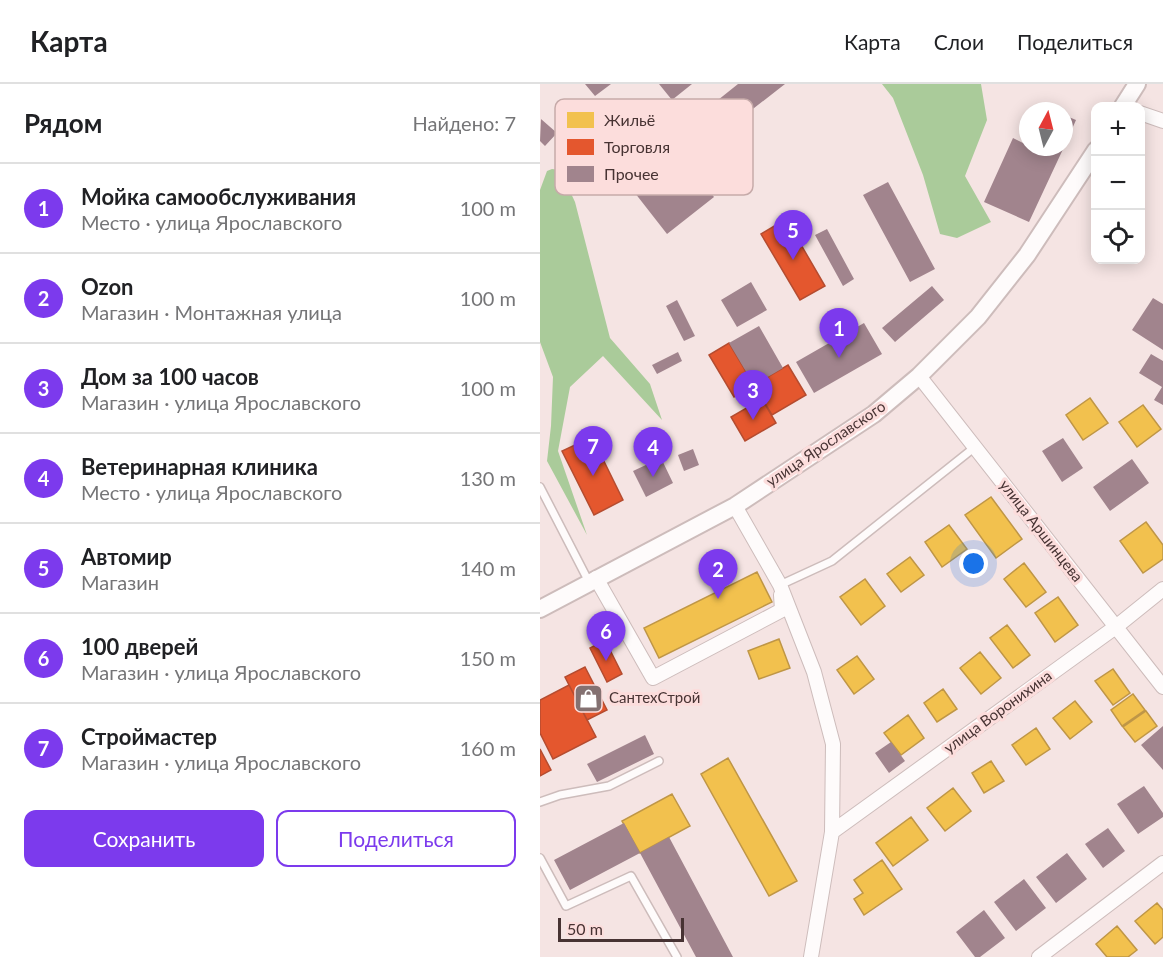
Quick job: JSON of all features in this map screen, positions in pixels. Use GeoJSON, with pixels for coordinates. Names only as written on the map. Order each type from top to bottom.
{"type":"FeatureCollection","features":[{"type":"Feature","properties":{"kind":"street"},"geometry":{"type":"LineString","coordinates":[[1126,102],[1137,84]]}},
{"type":"Feature","properties":{"kind":"street"},"geometry":{"type":"LineString","coordinates":[[1145,115],[1163,121]]}},
{"type":"Feature","properties":{"kind":"street","name":"улица Ярославского"},"geometry":{"type":"LineString","coordinates":[[540,609],[735,506],[874,414],[919,376],[978,317],[1028,255],[1091,156]]}},
{"type":"Feature","properties":{"kind":"street","name":"улица Аршинцева"},"geometry":{"type":"LineString","coordinates":[[919,376],[1163,687]]}},
{"type":"Feature","properties":{"kind":"street"},"geometry":{"type":"LineString","coordinates":[[735,506],[780,585],[814,672],[833,744],[832,832],[811,957]]}},
{"type":"Feature","properties":{"kind":"street"},"geometry":{"type":"LineString","coordinates":[[592,580],[653,678],[782,610],[780,585]]}},
{"type":"Feature","properties":{"kind":"street","name":"улица Воронихина"},"geometry":{"type":"LineString","coordinates":[[832,832],[1117,626],[1163,589]]}},
{"type":"Feature","properties":{"kind":"street"},"geometry":{"type":"LineString","coordinates":[[1039,957],[1163,863]]}},
{"type":"Feature","properties":{"kind":"lane"},"geometry":{"type":"LineString","coordinates":[[780,585],[832,561],[975,447]]}},
{"type":"Feature","properties":{"kind":"lane"},"geometry":{"type":"LineString","coordinates":[[540,487],[592,580]]}},
{"type":"Feature","properties":{"kind":"lane"},"geometry":{"type":"LineString","coordinates":[[540,802],[560,795],[609,786],[659,761]]}},
{"type":"Feature","properties":{"kind":"lane"},"geometry":{"type":"LineString","coordinates":[[540,858],[566,906],[631,876],[677,957]]}},
{"type":"Feature","properties":{"kind":"green space"},"geometry":{"type":"Polygon","coordinates":[[[882,84],[981,84],[987,120],[965,176],[991,222],[957,238],[940,234],[923,175],[893,98],[882,84]]]}},
{"type":"Feature","properties":{"kind":"green space"},"geometry":{"type":"Polygon","coordinates":[[[555,169],[555,195],[572,195],[575,202],[610,338],[650,384],[662,420],[603,356],[570,387],[558,451],[587,535],[547,461],[553,377],[540,342],[540,190],[547,171],[555,169]]]}},
{"type":"Feature","properties":{"kind":"building: Жильё"},"geometry":{"type":"Polygon","coordinates":[[[1090,398],[1108,423],[1083,440],[1066,415],[1090,398]]]}},
{"type":"Feature","properties":{"kind":"building: Жильё"},"geometry":{"type":"Polygon","coordinates":[[[1143,405],[1161,429],[1137,447],[1119,422],[1143,405]]]}},
{"type":"Feature","properties":{"kind":"building: Жильё"},"geometry":{"type":"Polygon","coordinates":[[[991,497],[1022,539],[996,558],[965,515],[991,497]]]}},
{"type":"Feature","properties":{"kind":"building: Жильё"},"geometry":{"type":"Polygon","coordinates":[[[1146,522],[1163,545],[1163,559],[1143,573],[1120,541],[1146,522]]]}},
{"type":"Feature","properties":{"kind":"building: Жильё"},"geometry":{"type":"Polygon","coordinates":[[[949,525],[967,549],[942,567],[925,542],[949,525]]]}},
{"type":"Feature","properties":{"kind":"building: Жильё"},"geometry":{"type":"Polygon","coordinates":[[[910,557],[924,575],[901,592],[887,574],[910,557]]]}},
{"type":"Feature","properties":{"kind":"building: Жильё"},"geometry":{"type":"Polygon","coordinates":[[[1024,563],[1046,592],[1026,607],[1004,579],[1024,563]]]}},
{"type":"Feature","properties":{"kind":"building: Жильё"},"geometry":{"type":"Polygon","coordinates":[[[757,572],[772,602],[659,658],[644,628],[757,572]]]}},
{"type":"Feature","properties":{"kind":"building: Жильё"},"geometry":{"type":"Polygon","coordinates":[[[865,579],[885,606],[861,625],[840,597],[865,579]]]}},
{"type":"Feature","properties":{"kind":"building: Жильё"},"geometry":{"type":"Polygon","coordinates":[[[1058,597],[1078,625],[1055,642],[1035,613],[1058,597]]]}},
{"type":"Feature","properties":{"kind":"building: Жильё"},"geometry":{"type":"Polygon","coordinates":[[[1007,625],[1030,655],[1013,668],[990,638],[1007,625]]]}},
{"type":"Feature","properties":{"kind":"building: Жильё"},"geometry":{"type":"Polygon","coordinates":[[[779,639],[790,668],[759,679],[748,651],[779,639]]]}},
{"type":"Feature","properties":{"kind":"building: Жильё"},"geometry":{"type":"Polygon","coordinates":[[[980,652],[1001,678],[981,694],[960,668],[980,652]]]}},
{"type":"Feature","properties":{"kind":"building: Жильё"},"geometry":{"type":"Polygon","coordinates":[[[857,656],[874,679],[854,694],[837,670],[857,656]]]}},
{"type":"Feature","properties":{"kind":"building: Жильё"},"geometry":{"type":"Polygon","coordinates":[[[1113,669],[1130,693],[1113,705],[1095,681],[1113,669]]]}},
{"type":"Feature","properties":{"kind":"building: Жильё"},"geometry":{"type":"Polygon","coordinates":[[[943,689],[957,709],[937,722],[924,703],[943,689]]]}},
{"type":"Feature","properties":{"kind":"building: Жильё"},"geometry":{"type":"Polygon","coordinates":[[[1133,694],[1145,710],[1122,726],[1111,710],[1133,694]]]}},
{"type":"Feature","properties":{"kind":"building: Жильё"},"geometry":{"type":"Polygon","coordinates":[[[1075,701],[1092,722],[1070,739],[1053,718],[1075,701]]]}},
{"type":"Feature","properties":{"kind":"building: Жильё"},"geometry":{"type":"Polygon","coordinates":[[[1146,711],[1157,726],[1135,742],[1123,727],[1146,711]]]}},
{"type":"Feature","properties":{"kind":"building: Жильё"},"geometry":{"type":"Polygon","coordinates":[[[908,715],[924,738],[901,755],[884,733],[908,715]]]}},
{"type":"Feature","properties":{"kind":"building: Жильё"},"geometry":{"type":"Polygon","coordinates":[[[1036,728],[1050,749],[1026,765],[1012,745],[1036,728]]]}},
{"type":"Feature","properties":{"kind":"building: Жильё"},"geometry":{"type":"Polygon","coordinates":[[[728,758],[797,881],[769,896],[701,774],[728,758]]]}},
{"type":"Feature","properties":{"kind":"building: Жильё"},"geometry":{"type":"Polygon","coordinates":[[[991,761],[1004,781],[984,793],[972,773],[991,761]]]}},
{"type":"Feature","properties":{"kind":"building: Жильё"},"geometry":{"type":"Polygon","coordinates":[[[953,788],[971,811],[945,831],[927,808],[953,788]]]}},
{"type":"Feature","properties":{"kind":"building: Жильё"},"geometry":{"type":"Polygon","coordinates":[[[672,794],[690,826],[640,853],[622,821],[672,794]]]}},
{"type":"Feature","properties":{"kind":"building: Жильё"},"geometry":{"type":"Polygon","coordinates":[[[911,817],[928,840],[893,866],[876,843],[911,817]]]}},
{"type":"Feature","properties":{"kind":"building: Жильё"},"geometry":{"type":"Polygon","coordinates":[[[882,860],[902,889],[864,915],[854,899],[863,893],[854,880],[882,860]]]}},
{"type":"Feature","properties":{"kind":"building: Жильё"},"geometry":{"type":"Polygon","coordinates":[[[1157,903],[1163,910],[1163,937],[1155,944],[1135,921],[1157,903]]]}},
{"type":"Feature","properties":{"kind":"building: Жильё"},"geometry":{"type":"Polygon","coordinates":[[[1117,926],[1137,950],[1128,957],[1107,957],[1096,944],[1117,926]]]}},
{"type":"Feature","properties":{"kind":"building: Торговля"},"geometry":{"type":"Polygon","coordinates":[[[786,219],[825,286],[800,300],[761,234],[786,219]]]}},
{"type":"Feature","properties":{"kind":"building: Торговля"},"geometry":{"type":"Polygon","coordinates":[[[729,343],[754,385],[734,397],[709,355],[729,343]]]}},
{"type":"Feature","properties":{"kind":"building: Торговля"},"geometry":{"type":"Polygon","coordinates":[[[788,365],[806,395],[772,415],[754,385],[788,365]]]}},
{"type":"Feature","properties":{"kind":"building: Торговля"},"geometry":{"type":"Polygon","coordinates":[[[762,399],[776,423],[745,441],[731,417],[762,399]]]}},
{"type":"Feature","properties":{"kind":"building: Торговля"},"geometry":{"type":"Polygon","coordinates":[[[592,437],[623,500],[594,515],[562,451],[592,437]]]}},
{"type":"Feature","properties":{"kind":"building: Торговля"},"geometry":{"type":"Polygon","coordinates":[[[605,640],[622,674],[607,682],[590,648],[605,640]]]}},
{"type":"Feature","properties":{"kind":"building: Торговля","name":"СантехСтрой"},"geometry":{"type":"Polygon","coordinates":[[[585,667],[607,710],[587,720],[565,677],[585,667]]]}},
{"type":"Feature","properties":{"kind":"building: Торговля"},"geometry":{"type":"Polygon","coordinates":[[[569,685],[596,737],[553,759],[540,733],[540,700],[569,685]]]}},
{"type":"Feature","properties":{"kind":"building: Торговля"},"geometry":{"type":"Polygon","coordinates":[[[540,749],[551,770],[540,776],[540,749]]]}},
{"type":"Feature","properties":{"kind":"building: Прочее"},"geometry":{"type":"Polygon","coordinates":[[[585,84],[611,84],[595,96],[585,84]]]}},
{"type":"Feature","properties":{"kind":"building: Прочее"},"geometry":{"type":"Polygon","coordinates":[[[659,84],[692,84],[673,99],[659,84]]]}},
{"type":"Feature","properties":{"kind":"building: Прочее"},"geometry":{"type":"Polygon","coordinates":[[[738,84],[785,84],[753,109],[753,99],[719,99],[738,84]]]}},
{"type":"Feature","properties":{"kind":"building: Прочее"},"geometry":{"type":"Polygon","coordinates":[[[541,119],[555,131],[555,135],[545,146],[540,141],[541,119]]]}},
{"type":"Feature","properties":{"kind":"building: Прочее"},"geometry":{"type":"Polygon","coordinates":[[[1013,138],[1019,141],[1019,156],[1060,156],[1029,222],[984,202],[1013,138]]]}},
{"type":"Feature","properties":{"kind":"building: Прочее"},"geometry":{"type":"Polygon","coordinates":[[[888,182],[935,269],[910,282],[863,195],[888,182]]]}},
{"type":"Feature","properties":{"kind":"building: Прочее"},"geometry":{"type":"Polygon","coordinates":[[[637,195],[712,195],[714,197],[667,234],[637,195]]]}},
{"type":"Feature","properties":{"kind":"building: Прочее"},"geometry":{"type":"Polygon","coordinates":[[[827,229],[854,279],[843,286],[815,235],[827,229]]]}},
{"type":"Feature","properties":{"kind":"building: Прочее"},"geometry":{"type":"Polygon","coordinates":[[[751,282],[767,310],[737,327],[721,300],[751,282]]]}},
{"type":"Feature","properties":{"kind":"building: Прочее"},"geometry":{"type":"Polygon","coordinates":[[[932,286],[944,300],[895,342],[882,328],[932,286]]]}},
{"type":"Feature","properties":{"kind":"building: Прочее"},"geometry":{"type":"Polygon","coordinates":[[[1153,298],[1163,304],[1163,350],[1132,330],[1153,298]]]}},
{"type":"Feature","properties":{"kind":"building: Прочее"},"geometry":{"type":"Polygon","coordinates":[[[677,300],[695,336],[684,341],[666,306],[677,300]]]}},
{"type":"Feature","properties":{"kind":"building: Прочее"},"geometry":{"type":"Polygon","coordinates":[[[864,323],[882,354],[814,393],[796,362],[864,323]]]}},
{"type":"Feature","properties":{"kind":"building: Прочее"},"geometry":{"type":"Polygon","coordinates":[[[759,326],[783,368],[754,385],[729,343],[759,326]]]}},
{"type":"Feature","properties":{"kind":"building: Прочее"},"geometry":{"type":"Polygon","coordinates":[[[678,352],[682,361],[657,374],[652,365],[678,352]]]}},
{"type":"Feature","properties":{"kind":"building: Прочее"},"geometry":{"type":"Polygon","coordinates":[[[1151,354],[1163,361],[1163,405],[1154,400],[1162,387],[1139,373],[1151,354]]]}},
{"type":"Feature","properties":{"kind":"building: Прочее"},"geometry":{"type":"Polygon","coordinates":[[[1063,438],[1083,468],[1062,482],[1042,451],[1063,438]]]}},
{"type":"Feature","properties":{"kind":"building: Прочее"},"geometry":{"type":"Polygon","coordinates":[[[693,449],[699,465],[684,471],[678,455],[693,449]]]}},
{"type":"Feature","properties":{"kind":"building: Прочее"},"geometry":{"type":"Polygon","coordinates":[[[661,458],[673,483],[646,497],[633,471],[661,458]]]}},
{"type":"Feature","properties":{"kind":"building: Прочее"},"geometry":{"type":"Polygon","coordinates":[[[1132,459],[1149,483],[1110,511],[1093,487],[1132,459]]]}},
{"type":"Feature","properties":{"kind":"building: Прочее"},"geometry":{"type":"Polygon","coordinates":[[[1163,726],[1163,770],[1141,745],[1163,726]]]}},
{"type":"Feature","properties":{"kind":"building: Прочее"},"geometry":{"type":"Polygon","coordinates":[[[645,735],[654,754],[597,782],[587,764],[645,735]]]}},
{"type":"Feature","properties":{"kind":"building: Прочее"},"geometry":{"type":"Polygon","coordinates":[[[891,742],[905,761],[889,773],[875,753],[891,742]]]}},
{"type":"Feature","properties":{"kind":"building: Прочее"},"geometry":{"type":"Polygon","coordinates":[[[1144,786],[1163,813],[1163,817],[1138,834],[1117,804],[1144,786]]]}},
{"type":"Feature","properties":{"kind":"building: Прочее"},"geometry":{"type":"Polygon","coordinates":[[[624,823],[640,853],[570,890],[554,860],[624,823]]]}},
{"type":"Feature","properties":{"kind":"building: Прочее"},"geometry":{"type":"Polygon","coordinates":[[[1108,828],[1125,851],[1103,868],[1085,844],[1108,828]]]}},
{"type":"Feature","properties":{"kind":"building: Прочее"},"geometry":{"type":"Polygon","coordinates":[[[669,837],[733,957],[696,957],[640,853],[669,837]]]}},
{"type":"Feature","properties":{"kind":"building: Прочее"},"geometry":{"type":"Polygon","coordinates":[[[1067,853],[1087,879],[1056,903],[1036,877],[1067,853]]]}},
{"type":"Feature","properties":{"kind":"building: Прочее"},"geometry":{"type":"Polygon","coordinates":[[[1024,879],[1046,908],[1016,931],[994,902],[1024,879]]]}},
{"type":"Feature","properties":{"kind":"building: Прочее"},"geometry":{"type":"Polygon","coordinates":[[[984,910],[1005,938],[980,957],[975,957],[956,932],[984,910]]]}},
{"type":"Feature","properties":{"kind":"place","name":"Автомир"},"geometry":{"type":"Point","coordinates":[793,260]}},
{"type":"Feature","properties":{"kind":"place","name":"Мойка самообслуживания"},"geometry":{"type":"Point","coordinates":[839,358]}},
{"type":"Feature","properties":{"kind":"place","name":"Дом за 100 часов"},"geometry":{"type":"Point","coordinates":[753,420]}},
{"type":"Feature","properties":{"kind":"place","name":"Строймастер"},"geometry":{"type":"Point","coordinates":[593,476]}},
{"type":"Feature","properties":{"kind":"place","name":"Ветеринарная клиника"},"geometry":{"type":"Point","coordinates":[653,477]}},
{"type":"Feature","properties":{"kind":"place","name":"Ozon"},"geometry":{"type":"Point","coordinates":[718,599]}},
{"type":"Feature","properties":{"kind":"place","name":"100 дверей"},"geometry":{"type":"Point","coordinates":[606,661]}},
{"type":"Feature","properties":{"kind":"place","name":"СантехСтрой"},"geometry":{"type":"Point","coordinates":[588,698]}}]}
